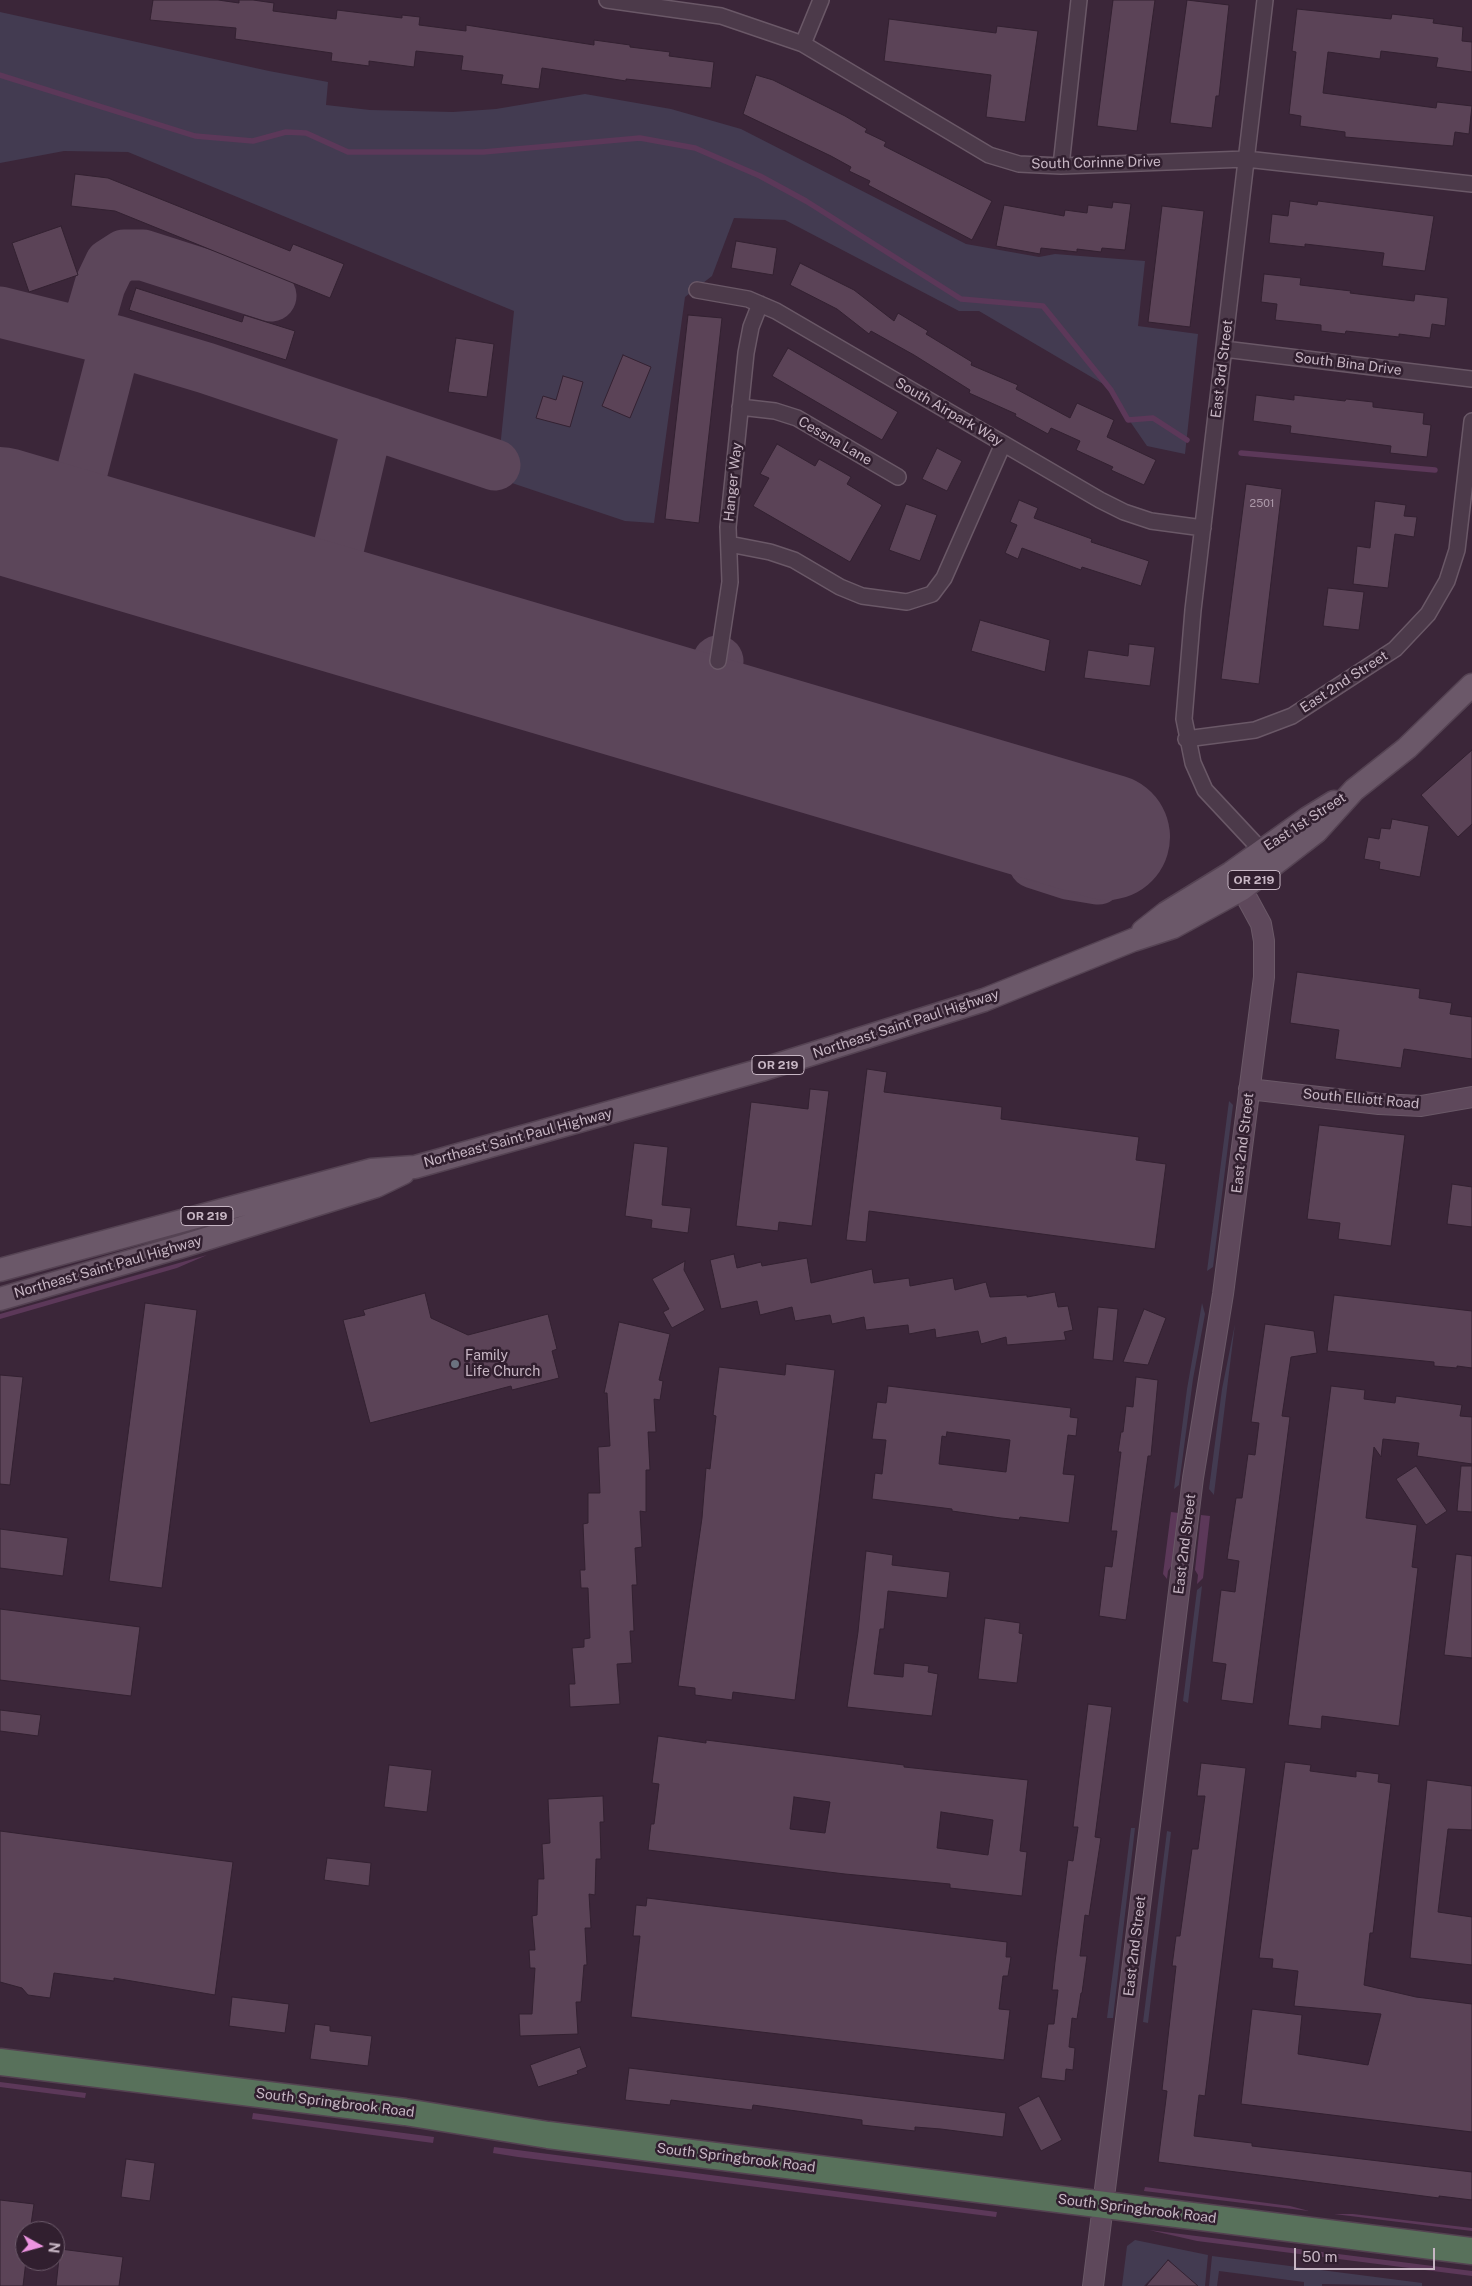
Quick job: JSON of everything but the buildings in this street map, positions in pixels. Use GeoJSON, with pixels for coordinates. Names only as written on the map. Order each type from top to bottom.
{"type":"FeatureCollection","features":[{"type":"Feature","properties":{"kind":"highway","name":"South Springbrook Road"},"geometry":{"type":"LineString","coordinates":[[0,2062],[405,2112],[548,2135],[1472,2251]]}},
{"type":"Feature","properties":{"kind":"main road","name":"East 1st Street"},"geometry":{"type":"LineString","coordinates":[[1133,940],[1166,913],[1231,873],[1308,818],[1354,790],[1406,748],[1472,685]]}},
{"type":"Feature","properties":{"kind":"main road","name":"East 1st Street"},"geometry":{"type":"LineString","coordinates":[[1133,940],[1173,928],[1242,889],[1317,831],[1354,790]]}},
{"type":"Feature","properties":{"kind":"main road","name":"Northeast Saint Paul Highway"},"geometry":{"type":"LineString","coordinates":[[0,1299],[183,1246],[376,1186],[415,1167],[761,1070],[895,1029],[984,1000],[1133,940]]}},
{"type":"Feature","properties":{"kind":"main road","name":"Northeast Saint Paul Highway"},"geometry":{"type":"LineString","coordinates":[[0,1270],[371,1170],[415,1167]]}},
{"type":"Feature","properties":{"kind":"street","name":"South Corinne Drive"},"geometry":{"type":"LineString","coordinates":[[607,0],[721,16],[803,44],[989,155],[1019,164],[1060,166],[1246,159],[1472,184]]}},
{"type":"Feature","properties":{"kind":"street"},"geometry":{"type":"LineString","coordinates":[[803,44],[821,0]]}},
{"type":"Feature","properties":{"kind":"street"},"geometry":{"type":"LineString","coordinates":[[1060,166],[1076,0]]}},
{"type":"Feature","properties":{"kind":"street","name":"East 3rd Street"},"geometry":{"type":"LineString","coordinates":[[1186,739],[1184,697],[1265,0]]}},
{"type":"Feature","properties":{"kind":"street","name":"South Airpark Way"},"geometry":{"type":"LineString","coordinates":[[697,290],[732,295],[760,304],[1124,512],[1151,521],[1203,528]]}},
{"type":"Feature","properties":{"kind":"street","name":"Hanger Way"},"geometry":{"type":"LineString","coordinates":[[718,661],[730,582],[728,527],[740,407],[751,327],[760,304]]}},
{"type":"Feature","properties":{"kind":"street","name":"South Bina Drive"},"geometry":{"type":"LineString","coordinates":[[1224,349],[1472,379]]}},
{"type":"Feature","properties":{"kind":"street","name":"Cessna Lane"},"geometry":{"type":"LineString","coordinates":[[740,407],[775,411],[798,418],[898,477]]}},
{"type":"Feature","properties":{"kind":"street","name":"East 2nd Street"},"geometry":{"type":"LineString","coordinates":[[1186,739],[1255,730],[1292,716],[1395,649],[1428,614],[1448,581],[1457,550],[1472,421]]}},
{"type":"Feature","properties":{"kind":"street"},"geometry":{"type":"LineString","coordinates":[[729,544],[770,552],[794,560],[840,587],[862,596],[907,602],[932,594],[944,578],[1003,444]]}},
{"type":"Feature","properties":{"kind":"street"},"geometry":{"type":"LineString","coordinates":[[1186,739],[1205,790],[1262,851]]}},
{"type":"Feature","properties":{"kind":"street","name":"East 2nd Street"},"geometry":{"type":"LineString","coordinates":[[1093,2286],[1193,1478],[1223,1294],[1265,960],[1261,924],[1242,889]]}},
{"type":"Feature","properties":{"kind":"street","name":"South Elliott Road"},"geometry":{"type":"LineString","coordinates":[[1249,1089],[1379,1104],[1413,1105],[1445,1103],[1472,1097]]}},
{"type":"Feature","properties":{"kind":"shaded area"},"geometry":{"type":"Polygon","coordinates":[[[0,12],[269,71],[328,82],[326,105],[370,110],[453,112],[496,109],[585,94],[671,109],[741,129],[966,244],[1039,257],[1055,254],[1145,261],[1138,326],[1198,334],[1185,454],[1147,446],[1105,385],[979,311],[959,311],[785,220],[734,218],[712,276],[685,297],[654,523],[625,521],[497,478],[514,311],[128,152],[64,151],[0,163],[0,12]]]}},
{"type":"Feature","properties":{"kind":"shaded area"},"geometry":{"type":"Polygon","coordinates":[[[1229,1101],[1233,1105],[1213,1267],[1207,1271],[1229,1101]]]}},
{"type":"Feature","properties":{"kind":"shaded area"},"geometry":{"type":"Polygon","coordinates":[[[207,1255],[177,1268],[0,1319],[0,1314],[207,1255]]]}},
{"type":"Feature","properties":{"kind":"shaded area"},"geometry":{"type":"Polygon","coordinates":[[[1202,1303],[1205,1314],[1193,1379],[1179,1485],[1174,1489],[1187,1389],[1202,1303]]]}},
{"type":"Feature","properties":{"kind":"shaded area"},"geometry":{"type":"Polygon","coordinates":[[[1235,1324],[1214,1495],[1209,1489],[1222,1389],[1235,1324]]]}},
{"type":"Feature","properties":{"kind":"shaded area"},"geometry":{"type":"Polygon","coordinates":[[[1171,1512],[1179,1513],[1172,1565],[1168,1571],[1167,1579],[1163,1574],[1171,1512]]]}},
{"type":"Feature","properties":{"kind":"shaded area"},"geometry":{"type":"Polygon","coordinates":[[[1201,1515],[1210,1516],[1203,1578],[1197,1584],[1198,1575],[1195,1570],[1201,1515]]]}},
{"type":"Feature","properties":{"kind":"shaded area"},"geometry":{"type":"Polygon","coordinates":[[[1202,1586],[1188,1703],[1183,1701],[1197,1590],[1202,1586]]]}},
{"type":"Feature","properties":{"kind":"shaded area"},"geometry":{"type":"Polygon","coordinates":[[[1131,1828],[1135,1828],[1113,2018],[1107,2018],[1131,1828]]]}},
{"type":"Feature","properties":{"kind":"shaded area"},"geometry":{"type":"Polygon","coordinates":[[[1167,1831],[1171,1832],[1148,2023],[1143,2022],[1167,1831]]]}},
{"type":"Feature","properties":{"kind":"shaded area"},"geometry":{"type":"Polygon","coordinates":[[[0,2082],[86,2093],[85,2098],[0,2087],[0,2082]]]}},
{"type":"Feature","properties":{"kind":"shaded area"},"geometry":{"type":"Polygon","coordinates":[[[253,2113],[434,2137],[433,2143],[252,2119],[253,2113]]]}},
{"type":"Feature","properties":{"kind":"shaded area"},"geometry":{"type":"Polygon","coordinates":[[[494,2147],[997,2212],[996,2217],[518,2157],[493,2153],[494,2147]]]}},
{"type":"Feature","properties":{"kind":"shaded area"},"geometry":{"type":"Polygon","coordinates":[[[1145,2187],[1290,2206],[1309,2211],[1144,2191],[1145,2187]]]}},
{"type":"Feature","properties":{"kind":"shaded area"},"geometry":{"type":"Polygon","coordinates":[[[1334,2214],[1353,2214],[1472,2228],[1472,2231],[1334,2214]]]}},
{"type":"Feature","properties":{"kind":"shaded area"},"geometry":{"type":"Polygon","coordinates":[[[1149,2230],[1472,2271],[1472,2276],[1197,2241],[1149,2230]]]}},
{"type":"Feature","properties":{"kind":"shaded area"},"geometry":{"type":"Polygon","coordinates":[[[1135,2240],[1208,2255],[1205,2286],[1192,2286],[1169,2260],[1144,2286],[1122,2286],[1127,2246],[1135,2240]]]}},
{"type":"Feature","properties":{"kind":"shaded area"},"geometry":{"type":"Polygon","coordinates":[[[1212,2256],[1422,2283],[1422,2286],[1322,2284],[1322,2286],[1304,2286],[1304,2282],[1219,2271],[1217,2286],[1209,2286],[1212,2256]]]}},
{"type":"Feature","properties":{"kind":"waterway"},"geometry":{"type":"LineString","coordinates":[[0,75],[195,136],[253,141],[286,132],[306,133],[348,152],[483,152],[640,138],[695,148],[760,176],[806,201],[961,299],[1043,306],[1111,390],[1128,420],[1153,418],[1187,440]]}},
{"type":"Feature","properties":{"kind":"waterway"},"geometry":{"type":"LineString","coordinates":[[1241,453],[1435,470]]}},
{"type":"Feature","properties":{"kind":"taxiway"},"geometry":{"type":"LineString","coordinates":[[86,333],[100,285],[110,264],[124,255],[143,255],[271,296]]}},
{"type":"Feature","properties":{"kind":"taxiway"},"geometry":{"type":"LineString","coordinates":[[0,312],[116,341],[206,368],[495,465]]}},
{"type":"Feature","properties":{"kind":"taxiway"},"geometry":{"type":"LineString","coordinates":[[67,530],[116,341]]}},
{"type":"Feature","properties":{"kind":"taxiway"},"geometry":{"type":"LineString","coordinates":[[325,606],[368,422]]}},
{"type":"Feature","properties":{"kind":"taxiway"},"geometry":{"type":"LineString","coordinates":[[705,718],[718,661]]}},
{"type":"Feature","properties":{"kind":"taxiway"},"geometry":{"type":"LineString","coordinates":[[1018,811],[1026,846],[1034,863],[1068,874],[1098,879],[1107,872],[1113,854],[1107,837]]}},
{"type":"Feature","properties":{"kind":"runway"},"geometry":{"type":"LineString","coordinates":[[0,510],[1107,837]]}},
{"type":"Feature","properties":{"kind":"place","name":"Family Life Church"},"geometry":{"type":"Point","coordinates":[455,1364]}}]}
